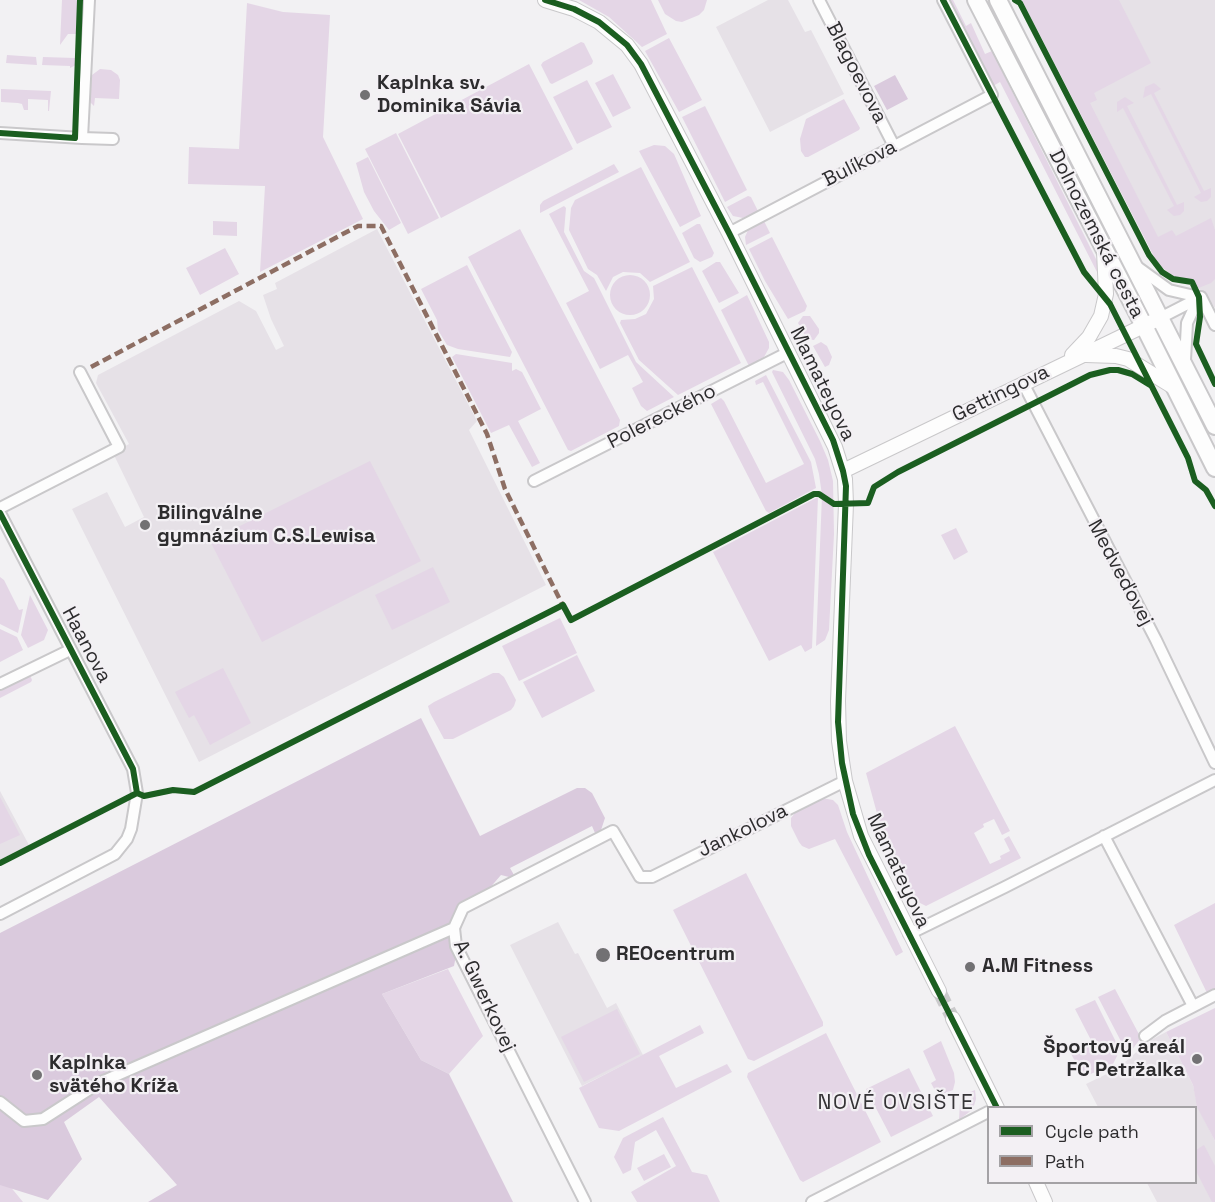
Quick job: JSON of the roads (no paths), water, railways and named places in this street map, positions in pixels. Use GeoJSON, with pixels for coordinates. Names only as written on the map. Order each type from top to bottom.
{"type":"FeatureCollection","features":[{"type":"Feature","properties":{"kind":"main road","name":"Dolnozemská cesta"},"geometry":{"type":"LineString","coordinates":[[976,0],[1104,251],[1185,368],[1215,426]]}},
{"type":"Feature","properties":{"kind":"main road","name":"Dolnozemská cesta"},"geometry":{"type":"LineString","coordinates":[[998,0],[1131,262],[1175,388],[1215,468]]}},
{"type":"Feature","properties":{"kind":"street"},"geometry":{"type":"LineString","coordinates":[[78,138],[89,0]]}},
{"type":"Feature","properties":{"kind":"street","name":"Mamateyova"},"geometry":{"type":"LineString","coordinates":[[544,0],[574,9],[593,19],[615,34],[630,49],[651,82],[833,440],[843,471],[846,504],[838,712],[839,741],[845,781],[861,836],[939,991]]}},
{"type":"Feature","properties":{"kind":"street","name":"Blagoevova"},"geometry":{"type":"LineString","coordinates":[[819,0],[894,146]]}},
{"type":"Feature","properties":{"kind":"street","name":"Bulíkova"},"geometry":{"type":"LineString","coordinates":[[729,233],[992,95],[943,0]]}},
{"type":"Feature","properties":{"kind":"street"},"geometry":{"type":"LineString","coordinates":[[0,134],[113,139]]}},
{"type":"Feature","properties":{"kind":"street"},"geometry":{"type":"LineString","coordinates":[[1064,363],[1089,337],[1101,316],[1106,294],[1104,251]]}},
{"type":"Feature","properties":{"kind":"street"},"geometry":{"type":"LineString","coordinates":[[1131,262],[1169,290],[1201,297],[1215,325]]}},
{"type":"Feature","properties":{"kind":"street"},"geometry":{"type":"LineString","coordinates":[[1152,322],[1199,297]]}},
{"type":"Feature","properties":{"kind":"street"},"geometry":{"type":"LineString","coordinates":[[1185,368],[1187,323],[1199,297]]}},
{"type":"Feature","properties":{"kind":"street","name":"Gettingova"},"geometry":{"type":"LineString","coordinates":[[843,471],[1152,322]]}},
{"type":"Feature","properties":{"kind":"street","name":"Polereckého"},"geometry":{"type":"LineString","coordinates":[[534,481],[789,352]]}},
{"type":"Feature","properties":{"kind":"street"},"geometry":{"type":"LineString","coordinates":[[1081,355],[1128,358],[1175,388]]}},
{"type":"Feature","properties":{"kind":"street"},"geometry":{"type":"LineString","coordinates":[[0,508],[119,447],[80,372]]}},
{"type":"Feature","properties":{"kind":"street","name":"Medveďovej"},"geometry":{"type":"LineString","coordinates":[[1023,383],[1156,640],[1215,764]]}},
{"type":"Feature","properties":{"kind":"street","name":"Haanova"},"geometry":{"type":"LineString","coordinates":[[0,513],[135,775],[137,793],[134,823],[124,843],[107,860],[0,914]]}},
{"type":"Feature","properties":{"kind":"street","name":"Haanova"},"geometry":{"type":"LineString","coordinates":[[0,684],[70,650]]}},
{"type":"Feature","properties":{"kind":"street"},"geometry":{"type":"LineString","coordinates":[[909,934],[1215,780]]}},
{"type":"Feature","properties":{"kind":"street","name":"Jankolova"},"geometry":{"type":"LineString","coordinates":[[613,831],[640,877],[652,877],[845,781]]}},
{"type":"Feature","properties":{"kind":"street","name":"A. Gwerkovej"},"geometry":{"type":"LineString","coordinates":[[585,1202],[456,946],[454,928],[463,908],[613,831]]}},
{"type":"Feature","properties":{"kind":"street"},"geometry":{"type":"LineString","coordinates":[[1104,836],[1193,1006]]}},
{"type":"Feature","properties":{"kind":"street"},"geometry":{"type":"LineString","coordinates":[[0,1102],[24,1121],[43,1119],[99,1083],[454,928]]}},
{"type":"Feature","properties":{"kind":"street"},"geometry":{"type":"LineString","coordinates":[[1145,1036],[1165,1021],[1215,995]]}},
{"type":"Feature","properties":{"kind":"street"},"geometry":{"type":"LineString","coordinates":[[953,1019],[996,1106]]}},
{"type":"Feature","properties":{"kind":"street"},"geometry":{"type":"LineString","coordinates":[[812,1202],[987,1113]]}},
{"type":"Feature","properties":{"kind":"street"},"geometry":{"type":"LineString","coordinates":[[1037,1184],[1045,1202]]}},
{"type":"Feature","properties":{"kind":"tunnel"},"geometry":{"type":"LineString","coordinates":[[939,991],[953,1019]]}},
{"type":"Feature","properties":{"kind":"place","name":"Kaplnka sv. Dominika Sávia"},"geometry":{"type":"Point","coordinates":[365,95]}},
{"type":"Feature","properties":{"kind":"place","name":"Bilingválne gymnázium C.S.Lewisa"},"geometry":{"type":"Point","coordinates":[145,525]}},
{"type":"Feature","properties":{"kind":"place","name":"REOcentrum"},"geometry":{"type":"Point","coordinates":[603,955]}},
{"type":"Feature","properties":{"kind":"place","name":"A.M Fitness"},"geometry":{"type":"Point","coordinates":[970,967]}},
{"type":"Feature","properties":{"kind":"place","name":"Športový areál FC Petržalka"},"geometry":{"type":"Point","coordinates":[1197,1059]}},
{"type":"Feature","properties":{"kind":"place","name":"Kaplnka svätého Kríža"},"geometry":{"type":"Point","coordinates":[37,1075]}},
{"type":"Feature","properties":{"kind":"district","name":"NOVÉ OVSIŠTE"},"geometry":{"type":"Point","coordinates":[896,1103]}}]}
